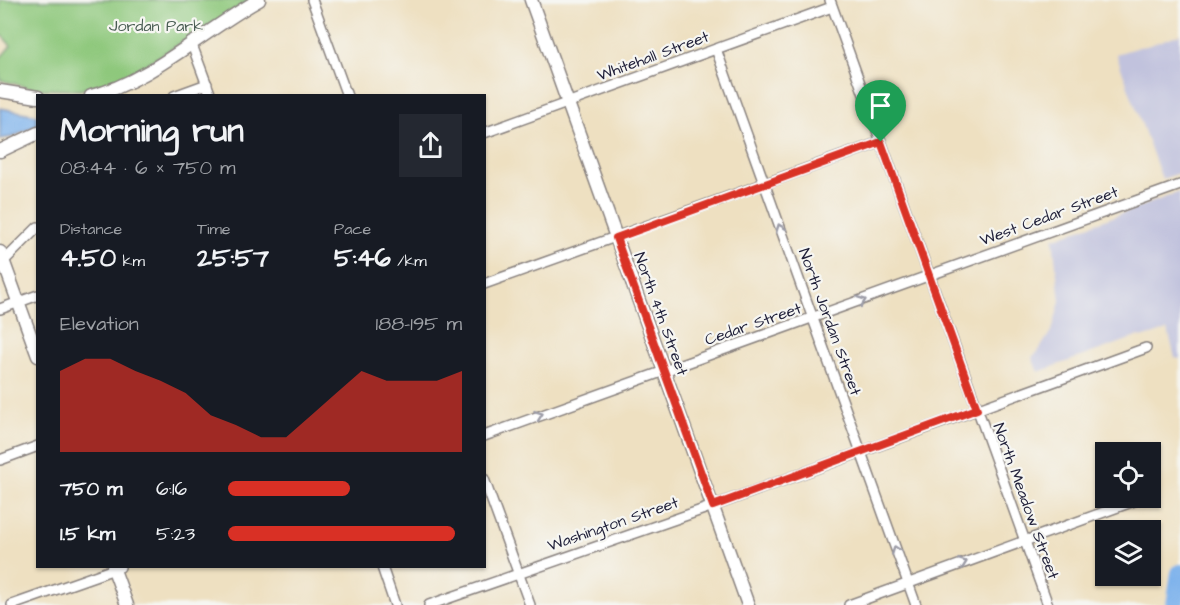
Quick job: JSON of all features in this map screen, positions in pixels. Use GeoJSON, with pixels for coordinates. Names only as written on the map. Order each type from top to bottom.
{"type":"FeatureCollection","features":[{"type":"Feature","properties":{"kind":"street"},"geometry":{"type":"LineString","coordinates":[[111,94],[259,0]]}},
{"type":"Feature","properties":{"kind":"street"},"geometry":{"type":"LineString","coordinates":[[312,0],[346,94]]}},
{"type":"Feature","properties":{"kind":"street","name":"North 4th Street"},"geometry":{"type":"LineString","coordinates":[[531,0],[748,605]]}},
{"type":"Feature","properties":{"kind":"street","name":"Whitehall Street"},"geometry":{"type":"LineString","coordinates":[[486,132],[716,49],[831,4]]}},
{"type":"Feature","properties":{"kind":"street","name":"North Meadow Street"},"geometry":{"type":"LineString","coordinates":[[831,4],[1048,605]]}},
{"type":"Feature","properties":{"kind":"street"},"geometry":{"type":"LineString","coordinates":[[191,42],[210,94]]}},
{"type":"Feature","properties":{"kind":"street","name":"North Jordan Street"},"geometry":{"type":"LineString","coordinates":[[716,49],[916,605]]}},
{"type":"Feature","properties":{"kind":"street"},"geometry":{"type":"LineString","coordinates":[[180,94],[207,84]]}},
{"type":"Feature","properties":{"kind":"street"},"geometry":{"type":"LineString","coordinates":[[97,94],[122,86]]}},
{"type":"Feature","properties":{"kind":"street"},"geometry":{"type":"LineString","coordinates":[[0,91],[36,97]]}},
{"type":"Feature","properties":{"kind":"street"},"geometry":{"type":"LineString","coordinates":[[0,151],[36,134]]}},
{"type":"Feature","properties":{"kind":"street"},"geometry":{"type":"LineString","coordinates":[[486,283],[881,142]]}},
{"type":"Feature","properties":{"kind":"street","name":"West Cedar Street"},"geometry":{"type":"LineString","coordinates":[[929,276],[1180,185]]}},
{"type":"Feature","properties":{"kind":"street"},"geometry":{"type":"LineString","coordinates":[[36,228],[2,257],[36,351]]}},
{"type":"Feature","properties":{"kind":"street","name":"Cedar Street"},"geometry":{"type":"LineString","coordinates":[[486,434],[929,276]]}},
{"type":"Feature","properties":{"kind":"street"},"geometry":{"type":"LineString","coordinates":[[0,309],[36,296]]}},
{"type":"Feature","properties":{"kind":"street","name":"Washington Street"},"geometry":{"type":"LineString","coordinates":[[429,605],[713,506],[1146,348]]}},
{"type":"Feature","properties":{"kind":"street"},"geometry":{"type":"LineString","coordinates":[[0,460],[36,447]]}},
{"type":"Feature","properties":{"kind":"street"},"geometry":{"type":"LineString","coordinates":[[486,485],[530,605]]}},
{"type":"Feature","properties":{"kind":"street"},"geometry":{"type":"LineString","coordinates":[[849,605],[1115,508]]}},
{"type":"Feature","properties":{"kind":"street"},"geometry":{"type":"LineString","coordinates":[[12,605],[116,568],[127,605]]}},
{"type":"Feature","properties":{"kind":"street"},"geometry":{"type":"LineString","coordinates":[[382,568],[395,605]]}},
{"type":"Feature","properties":{"kind":"shaded area"},"geometry":{"type":"Polygon","coordinates":[[[1180,34],[1180,173],[1162,179],[1116,54],[1180,34]]]}},
{"type":"Feature","properties":{"kind":"shaded area"},"geometry":{"type":"Polygon","coordinates":[[[1180,192],[1180,359],[1175,358],[1168,330],[1141,338],[1139,336],[1038,372],[1032,357],[1038,352],[1053,328],[1060,301],[1053,239],[1180,192]]]}},
{"type":"Feature","properties":{"kind":"green space","name":"Jordan Park"},"geometry":{"type":"Polygon","coordinates":[[[0,0],[251,0],[124,78],[80,90],[34,89],[0,80],[0,58],[11,46],[0,33],[0,0]]]}},
{"type":"Feature","properties":{"kind":"water"},"geometry":{"type":"Polygon","coordinates":[[[0,108],[36,115],[36,126],[13,137],[0,139],[0,108]]]}},
{"type":"Feature","properties":{"kind":"waterway"},"geometry":{"type":"LineString","coordinates":[[1175,605],[1180,573]]}},
{"type":"Feature","properties":{"kind":"route"},"geometry":{"type":"LineString","coordinates":[[881,142],[977,409],[713,506],[616,238],[881,142]]}}]}
